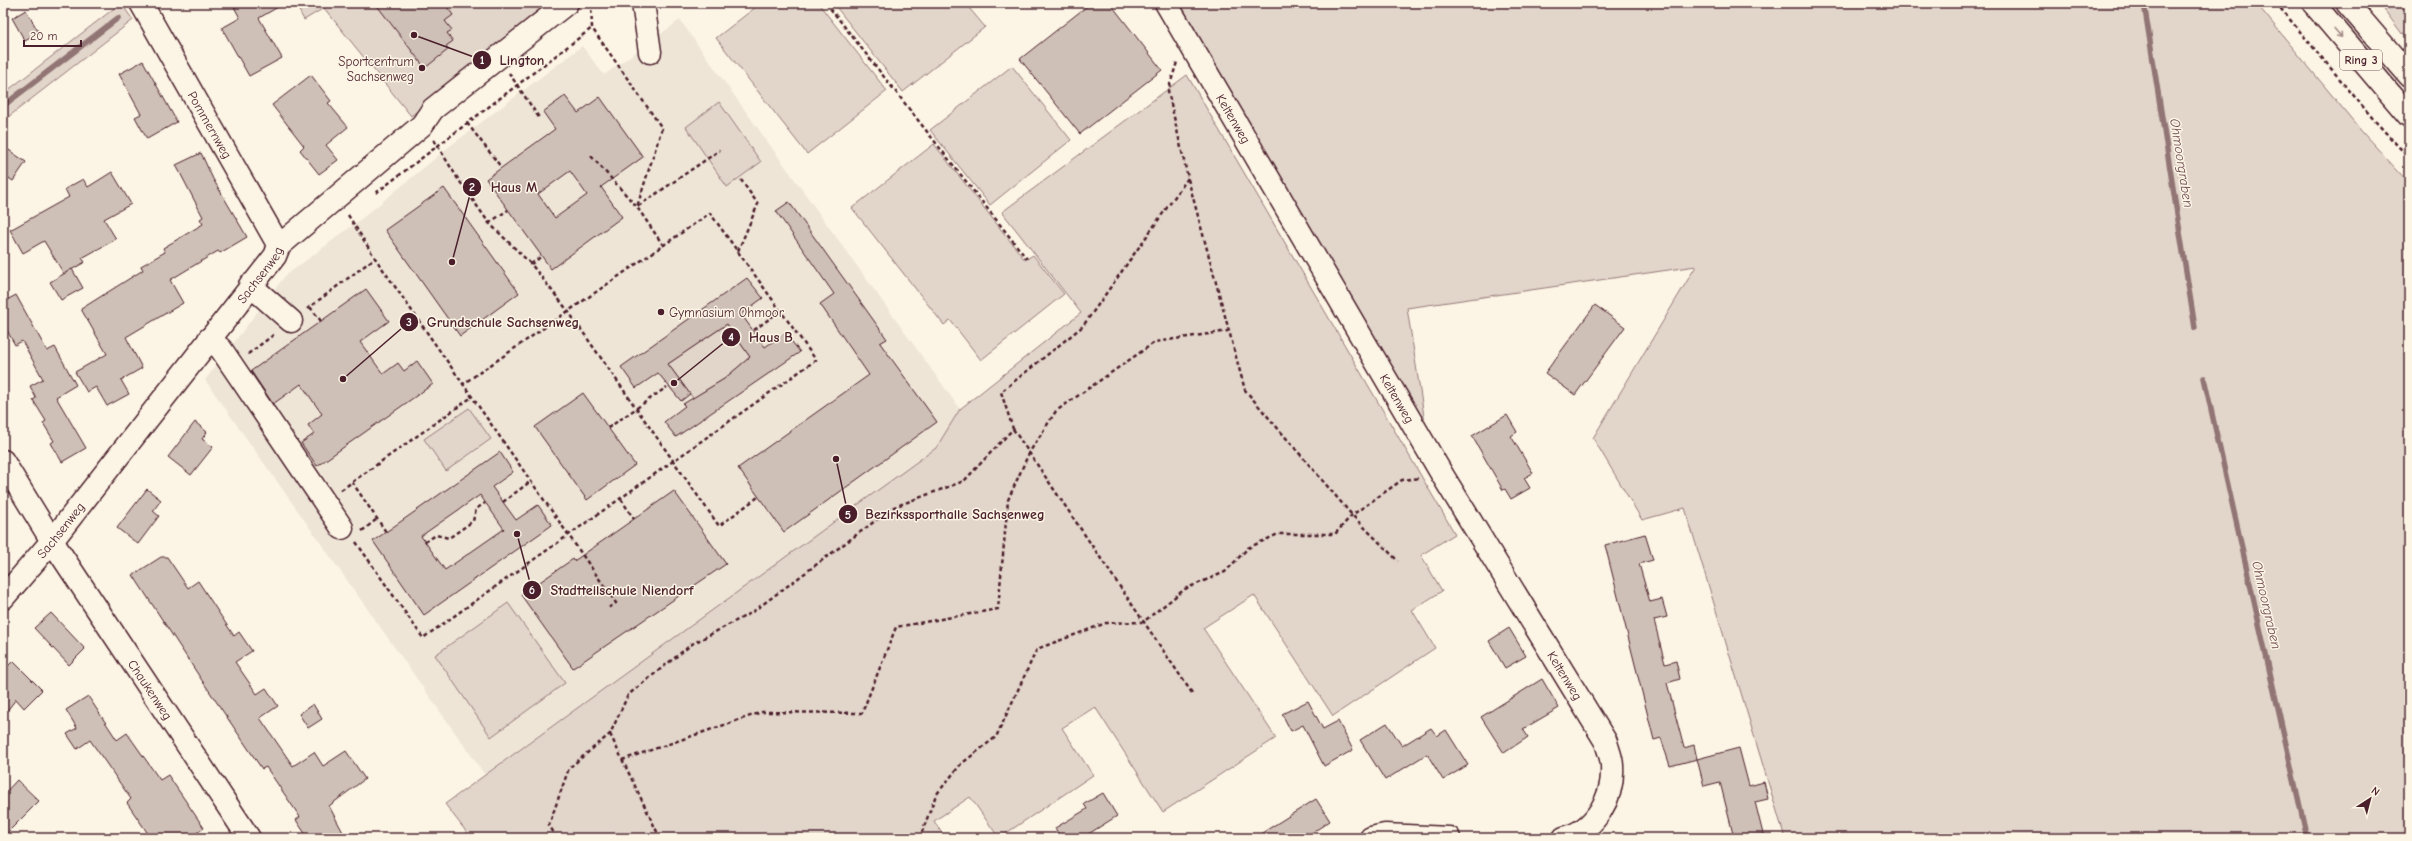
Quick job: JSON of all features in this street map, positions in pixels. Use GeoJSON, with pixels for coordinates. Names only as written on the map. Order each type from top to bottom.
{"type":"FeatureCollection","features":[{"type":"Feature","properties":{"kind":"street","name":"Pommernweg"},"geometry":{"type":"LineString","coordinates":[[141,3],[279,246]]}},
{"type":"Feature","properties":{"kind":"street","name":"Sachsenweg"},"geometry":{"type":"LineString","coordinates":[[3,598],[52,540],[250,285],[275,256],[279,246],[422,125],[433,109],[566,3]]}},
{"type":"Feature","properties":{"kind":"street"},"geometry":{"type":"LineString","coordinates":[[644,3],[650,52]]}},
{"type":"Feature","properties":{"kind":"street","name":"Keltenweg"},"geometry":{"type":"LineString","coordinates":[[1166,3],[1443,476],[1606,742],[1612,766],[1609,796],[1598,818],[1579,832],[1564,838]]}},
{"type":"Feature","properties":{"kind":"street","name":"Ring 3"},"geometry":{"type":"LineString","coordinates":[[2313,3],[2409,116]]}},
{"type":"Feature","properties":{"kind":"street","name":"Ring 3"},"geometry":{"type":"LineString","coordinates":[[2347,3],[2409,75]]}},
{"type":"Feature","properties":{"kind":"street"},"geometry":{"type":"LineString","coordinates":[[250,285],[291,321]]}},
{"type":"Feature","properties":{"kind":"street"},"geometry":{"type":"LineString","coordinates":[[209,338],[225,354],[324,502],[351,533]]}},
{"type":"Feature","properties":{"kind":"street","name":"Chaukenweg"},"geometry":{"type":"LineString","coordinates":[[3,461],[52,540],[249,838]]}},
{"type":"Feature","properties":{"kind":"street"},"geometry":{"type":"LineString","coordinates":[[1371,838],[1385,836],[1449,838]]}},
{"type":"Feature","properties":{"kind":"path"},"geometry":{"type":"LineString","coordinates":[[591,3],[592,28],[662,128],[637,208]]}},
{"type":"Feature","properties":{"kind":"path"},"geometry":{"type":"LineString","coordinates":[[826,3],[1027,259]]}},
{"type":"Feature","properties":{"kind":"path"},"geometry":{"type":"LineString","coordinates":[[2276,3],[2375,121],[2409,158]]}},
{"type":"Feature","properties":{"kind":"path"},"geometry":{"type":"LineString","coordinates":[[372,196],[592,28]]}},
{"type":"Feature","properties":{"kind":"path"},"geometry":{"type":"LineString","coordinates":[[1186,35],[1168,91],[1188,178],[1245,390],[1352,515],[1398,561]]}},
{"type":"Feature","properties":{"kind":"path"},"geometry":{"type":"LineString","coordinates":[[517,84],[540,119]]}},
{"type":"Feature","properties":{"kind":"path"},"geometry":{"type":"LineString","coordinates":[[467,123],[501,167]]}},
{"type":"Feature","properties":{"kind":"path"},"geometry":{"type":"LineString","coordinates":[[422,125],[438,145],[458,179],[489,223],[531,264],[568,311],[719,526],[758,497]]}},
{"type":"Feature","properties":{"kind":"path"},"geometry":{"type":"LineString","coordinates":[[637,208],[720,150]]}},
{"type":"Feature","properties":{"kind":"path"},"geometry":{"type":"LineString","coordinates":[[591,156],[637,208],[663,245]]}},
{"type":"Feature","properties":{"kind":"path"},"geometry":{"type":"LineString","coordinates":[[1188,178],[1083,326],[1001,392],[1013,429],[1192,693]]}},
{"type":"Feature","properties":{"kind":"path"},"geometry":{"type":"LineString","coordinates":[[738,251],[758,204],[741,180]]}},
{"type":"Feature","properties":{"kind":"path"},"geometry":{"type":"LineString","coordinates":[[342,219],[354,210]]}},
{"type":"Feature","properties":{"kind":"path"},"geometry":{"type":"LineString","coordinates":[[489,223],[508,210]]}},
{"type":"Feature","properties":{"kind":"path"},"geometry":{"type":"LineString","coordinates":[[377,519],[351,533],[423,638],[816,360],[710,213],[463,384]]}},
{"type":"Feature","properties":{"kind":"path"},"geometry":{"type":"LineString","coordinates":[[348,215],[375,258],[616,603],[608,608]]}},
{"type":"Feature","properties":{"kind":"path"},"geometry":{"type":"LineString","coordinates":[[531,264],[542,256]]}},
{"type":"Feature","properties":{"kind":"path"},"geometry":{"type":"LineString","coordinates":[[310,307],[321,321]]}},
{"type":"Feature","properties":{"kind":"path"},"geometry":{"type":"LineString","coordinates":[[754,330],[780,311]]}},
{"type":"Feature","properties":{"kind":"path"},"geometry":{"type":"LineString","coordinates":[[622,760],[762,712],[862,713],[896,627],[998,609],[1008,500],[1029,453],[1056,411],[1155,342],[1228,331]]}},
{"type":"Feature","properties":{"kind":"path"},"geometry":{"type":"LineString","coordinates":[[608,428],[667,387]]}},
{"type":"Feature","properties":{"kind":"path"},"geometry":{"type":"LineString","coordinates":[[324,502],[472,397]]}},
{"type":"Feature","properties":{"kind":"path"},"geometry":{"type":"LineString","coordinates":[[557,838],[549,825],[569,768],[610,734],[628,695],[692,644],[750,613],[894,507],[964,481],[1013,429]]}},
{"type":"Feature","properties":{"kind":"path"},"geometry":{"type":"LineString","coordinates":[[917,838],[922,832],[936,795],[961,764],[996,737],[1036,648],[1106,623],[1144,622],[1184,589],[1225,572],[1248,548],[1278,534],[1335,534],[1352,515],[1402,480],[1443,476]]}},
{"type":"Feature","properties":{"kind":"path"},"geometry":{"type":"LineString","coordinates":[[502,502],[531,481]]}},
{"type":"Feature","properties":{"kind":"path"},"geometry":{"type":"LineString","coordinates":[[352,482],[386,532]]}},
{"type":"Feature","properties":{"kind":"path"},"geometry":{"type":"LineString","coordinates":[[621,499],[634,518]]}},
{"type":"Feature","properties":{"kind":"path"},"geometry":{"type":"LineString","coordinates":[[425,542],[436,534],[449,538],[473,521],[476,509],[485,503]]}},
{"type":"Feature","properties":{"kind":"path"},"geometry":{"type":"LineString","coordinates":[[610,734],[660,838]]}},
{"type":"Feature","properties":{"kind":"shaded area"},"geometry":{"type":"Polygon","coordinates":[[[121,3],[133,20],[3,121],[3,94],[121,3]]]}},
{"type":"Feature","properties":{"kind":"shaded area","name":"Sportcentrum Sachsenweg"},"geometry":{"type":"Polygon","coordinates":[[[295,3],[554,3],[411,116],[324,8],[304,20],[295,3]]]}},
{"type":"Feature","properties":{"kind":"shaded area"},"geometry":{"type":"Polygon","coordinates":[[[761,3],[818,3],[887,91],[807,154],[716,38],[761,3]]]}},
{"type":"Feature","properties":{"kind":"shaded area"},"geometry":{"type":"Polygon","coordinates":[[[833,3],[965,3],[985,27],[903,92],[833,3]]]}},
{"type":"Feature","properties":{"kind":"shaded area"},"geometry":{"type":"Polygon","coordinates":[[[1180,3],[2256,3],[2363,133],[2409,183],[2409,838],[1785,838],[1685,508],[1642,520],[1593,438],[1696,266],[1407,308],[1427,435],[1180,3]]]}},
{"type":"Feature","properties":{"kind":"shaded area"},"geometry":{"type":"Polygon","coordinates":[[[2379,3],[2409,3],[2409,43],[2379,3]]]}},
{"type":"Feature","properties":{"kind":"shaded area","name":"Gymnasium Ohmoor"},"geometry":{"type":"Polygon","coordinates":[[[680,20],[960,409],[936,448],[485,775],[205,380],[285,276],[365,216],[450,146],[582,46],[604,75],[680,20]]]}},
{"type":"Feature","properties":{"kind":"shaded area"},"geometry":{"type":"Polygon","coordinates":[[[1012,66],[1071,140],[990,205],[930,130],[1012,66]]]}},
{"type":"Feature","properties":{"kind":"shaded area"},"geometry":{"type":"Polygon","coordinates":[[[1187,75],[1455,534],[1421,555],[1442,591],[1412,610],[1435,648],[1333,716],[1254,595],[1203,628],[1276,738],[1163,812],[1095,707],[1062,728],[1093,775],[999,838],[970,797],[934,821],[945,838],[471,838],[445,804],[936,448],[960,409],[1081,313],[1002,212],[1187,75]]]}},
{"type":"Feature","properties":{"kind":"shaded area"},"geometry":{"type":"Polygon","coordinates":[[[719,102],[761,162],[727,187],[686,127],[719,102]]]}},
{"type":"Feature","properties":{"kind":"shaded area"},"geometry":{"type":"Polygon","coordinates":[[[934,144],[1025,260],[1033,255],[1064,294],[981,360],[950,320],[944,325],[852,208],[934,144]]]}},
{"type":"Feature","properties":{"kind":"shaded area"},"geometry":{"type":"Polygon","coordinates":[[[727,324],[750,357],[724,379],[693,398],[668,364],[727,324]]]}},
{"type":"Feature","properties":{"kind":"shaded area"},"geometry":{"type":"Polygon","coordinates":[[[469,408],[491,439],[446,471],[424,439],[469,408]]]}},
{"type":"Feature","properties":{"kind":"shaded area"},"geometry":{"type":"Polygon","coordinates":[[[508,603],[565,683],[491,737],[435,655],[508,603]]]}},
{"type":"Feature","properties":{"kind":"building"},"geometry":{"type":"Polygon","coordinates":[[[232,3],[285,3],[259,18],[282,58],[249,76],[222,28],[240,18],[232,3]]]}},
{"type":"Feature","properties":{"kind":"building"},"geometry":{"type":"Polygon","coordinates":[[[375,3],[444,3],[453,15],[445,21],[452,30],[447,33],[453,41],[446,46],[449,49],[425,68],[375,3]]]}},
{"type":"Feature","properties":{"kind":"building"},"geometry":{"type":"Polygon","coordinates":[[[1091,3],[1110,3],[1162,70],[1080,134],[1020,59],[1091,3]]]}},
{"type":"Feature","properties":{"kind":"building"},"geometry":{"type":"Polygon","coordinates":[[[26,10],[39,33],[25,41],[12,18],[26,10]]]}},
{"type":"Feature","properties":{"kind":"building"},"geometry":{"type":"Polygon","coordinates":[[[143,61],[177,122],[147,139],[135,117],[141,114],[119,74],[143,61]]]}},
{"type":"Feature","properties":{"kind":"building"},"geometry":{"type":"Polygon","coordinates":[[[311,75],[331,101],[328,103],[348,127],[326,145],[338,160],[319,174],[300,150],[304,146],[272,105],[311,75]]]}},
{"type":"Feature","properties":{"kind":"building"},"geometry":{"type":"Polygon","coordinates":[[[565,96],[578,113],[600,97],[643,157],[601,187],[622,217],[551,269],[486,179],[555,129],[543,112],[565,96]],[[570,171],[538,194],[555,218],[587,195],[570,171]]]}},
{"type":"Feature","properties":{"kind":"building"},"geometry":{"type":"Polygon","coordinates":[[[3,146],[26,162],[13,181],[3,174],[3,146]]]}},
{"type":"Feature","properties":{"kind":"building"},"geometry":{"type":"Polygon","coordinates":[[[201,153],[213,179],[247,237],[220,253],[218,251],[170,280],[183,303],[126,337],[142,368],[121,380],[129,394],[107,406],[96,387],[87,392],[75,372],[107,354],[81,309],[143,270],[141,266],[165,252],[163,248],[203,224],[200,219],[203,217],[176,165],[201,153]]]}},
{"type":"Feature","properties":{"kind":"building"},"geometry":{"type":"Polygon","coordinates":[[[112,172],[131,204],[104,219],[116,239],[82,258],[85,262],[64,274],[44,241],[23,253],[10,230],[69,197],[65,189],[83,179],[88,187],[112,172]]]}},
{"type":"Feature","properties":{"kind":"building"},"geometry":{"type":"Polygon","coordinates":[[[444,188],[519,293],[460,336],[385,230],[444,188]]]}},
{"type":"Feature","properties":{"kind":"building"},"geometry":{"type":"Polygon","coordinates":[[[789,202],[887,339],[880,343],[937,422],[784,532],[738,468],[869,375],[820,304],[834,294],[776,211],[789,202]]]}},
{"type":"Feature","properties":{"kind":"building"},"geometry":{"type":"Polygon","coordinates":[[[72,269],[83,288],[61,300],[50,282],[72,269]]]}},
{"type":"Feature","properties":{"kind":"building"},"geometry":{"type":"Polygon","coordinates":[[[747,278],[763,298],[741,314],[765,347],[785,333],[800,352],[676,437],[664,422],[685,406],[683,404],[724,379],[750,357],[727,324],[668,364],[690,394],[681,401],[658,373],[636,388],[621,367],[747,278]]]}},
{"type":"Feature","properties":{"kind":"building"},"geometry":{"type":"Polygon","coordinates":[[[366,289],[389,321],[360,342],[383,374],[398,363],[404,371],[417,361],[433,384],[317,466],[301,443],[314,434],[308,425],[322,414],[301,384],[273,404],[251,371],[366,289]]]}},
{"type":"Feature","properties":{"kind":"building"},"geometry":{"type":"Polygon","coordinates":[[[16,295],[47,351],[55,347],[76,385],[56,397],[86,448],[62,462],[51,443],[54,441],[43,423],[46,421],[33,400],[36,398],[30,386],[43,379],[22,341],[15,345],[3,323],[3,302],[16,295]]]}},
{"type":"Feature","properties":{"kind":"building"},"geometry":{"type":"Polygon","coordinates":[[[1595,305],[1625,327],[1575,395],[1545,373],[1595,305]]]}},
{"type":"Feature","properties":{"kind":"building"},"geometry":{"type":"Polygon","coordinates":[[[583,393],[635,465],[587,500],[535,427],[583,393]]]}},
{"type":"Feature","properties":{"kind":"building"},"geometry":{"type":"Polygon","coordinates":[[[1507,415],[1517,432],[1511,436],[1533,473],[1524,478],[1530,488],[1511,499],[1505,489],[1503,490],[1472,436],[1507,415]]]}},
{"type":"Feature","properties":{"kind":"building"},"geometry":{"type":"Polygon","coordinates":[[[195,422],[207,432],[202,439],[213,447],[191,475],[168,457],[195,422]]]}},
{"type":"Feature","properties":{"kind":"building"},"geometry":{"type":"Polygon","coordinates":[[[500,452],[513,472],[492,487],[516,520],[538,505],[552,525],[424,615],[373,541],[500,452]],[[480,495],[421,536],[445,570],[504,529],[480,495]]]}},
{"type":"Feature","properties":{"kind":"building"},"geometry":{"type":"Polygon","coordinates":[[[147,489],[161,500],[153,511],[159,516],[138,544],[117,528],[147,489]]]}},
{"type":"Feature","properties":{"kind":"building"},"geometry":{"type":"Polygon","coordinates":[[[674,491],[726,564],[573,668],[521,595],[573,559],[574,561],[674,491]]]}},
{"type":"Feature","properties":{"kind":"building"},"geometry":{"type":"Polygon","coordinates":[[[1645,534],[1653,560],[1639,564],[1650,602],[1662,599],[1667,617],[1654,620],[1665,664],[1676,661],[1680,679],[1667,683],[1684,748],[1694,745],[1697,759],[1670,766],[1661,738],[1654,740],[1605,545],[1645,534]]]}},
{"type":"Feature","properties":{"kind":"building"},"geometry":{"type":"Polygon","coordinates":[[[161,557],[167,557],[188,588],[198,581],[234,636],[239,632],[252,651],[235,662],[257,694],[266,688],[278,706],[260,718],[293,766],[314,752],[323,766],[346,751],[365,779],[329,806],[346,838],[308,838],[296,820],[300,817],[266,767],[262,769],[201,679],[133,575],[161,557]]]}},
{"type":"Feature","properties":{"kind":"building"},"geometry":{"type":"Polygon","coordinates":[[[51,613],[85,649],[69,665],[34,628],[51,613]]]}},
{"type":"Feature","properties":{"kind":"building"},"geometry":{"type":"Polygon","coordinates":[[[1509,628],[1526,656],[1505,668],[1489,641],[1509,628]]]}},
{"type":"Feature","properties":{"kind":"building"},"geometry":{"type":"Polygon","coordinates":[[[13,661],[42,690],[24,708],[16,699],[3,716],[3,671],[13,661]]]}},
{"type":"Feature","properties":{"kind":"building"},"geometry":{"type":"Polygon","coordinates":[[[1542,679],[1559,708],[1523,729],[1528,737],[1504,753],[1481,717],[1542,679]]]}},
{"type":"Feature","properties":{"kind":"building"},"geometry":{"type":"Polygon","coordinates":[[[88,696],[117,740],[127,733],[160,780],[168,775],[204,828],[189,838],[151,838],[127,803],[131,799],[90,740],[77,749],[67,734],[77,728],[66,710],[88,696]]]}},
{"type":"Feature","properties":{"kind":"building"},"geometry":{"type":"Polygon","coordinates":[[[1308,701],[1323,729],[1338,721],[1353,750],[1324,766],[1303,725],[1291,731],[1282,714],[1308,701]]]}},
{"type":"Feature","properties":{"kind":"building"},"geometry":{"type":"Polygon","coordinates":[[[313,704],[322,719],[308,728],[299,714],[313,704]]]}},
{"type":"Feature","properties":{"kind":"building"},"geometry":{"type":"Polygon","coordinates":[[[1387,723],[1402,746],[1431,728],[1437,736],[1446,730],[1468,765],[1443,780],[1427,754],[1385,780],[1360,740],[1387,723]]]}},
{"type":"Feature","properties":{"kind":"building"},"geometry":{"type":"Polygon","coordinates":[[[1739,748],[1749,786],[1764,782],[1768,799],[1755,802],[1764,838],[1734,838],[1720,782],[1704,786],[1697,759],[1739,748]]]}},
{"type":"Feature","properties":{"kind":"building"},"geometry":{"type":"Polygon","coordinates":[[[17,780],[39,801],[3,837],[3,795],[17,780]]]}},
{"type":"Feature","properties":{"kind":"building"},"geometry":{"type":"Polygon","coordinates":[[[1103,793],[1117,816],[1082,838],[1061,838],[1055,828],[1087,809],[1084,804],[1103,793]]]}},
{"type":"Feature","properties":{"kind":"building"},"geometry":{"type":"Polygon","coordinates":[[[1316,799],[1330,821],[1304,838],[1254,838],[1316,799]]]}},
{"type":"Feature","properties":{"kind":"waterway","name":"Ohmoorgraben"},"geometry":{"type":"LineString","coordinates":[[2144,3],[2195,328]]}},
{"type":"Feature","properties":{"kind":"waterway"},"geometry":{"type":"LineString","coordinates":[[3,106],[118,18]]}},
{"type":"Feature","properties":{"kind":"waterway","name":"Ohmoorgraben"},"geometry":{"type":"LineString","coordinates":[[2204,378],[2307,838]]}},
{"type":"Feature","properties":{"kind":"place","name":"Lington"},"geometry":{"type":"Point","coordinates":[414,35]}},
{"type":"Feature","properties":{"kind":"place","name":"Sportcentrum Sachsenweg"},"geometry":{"type":"Point","coordinates":[422,68]}},
{"type":"Feature","properties":{"kind":"place","name":"Haus M"},"geometry":{"type":"Point","coordinates":[452,262]}},
{"type":"Feature","properties":{"kind":"place","name":"Gymnasium Ohmoor"},"geometry":{"type":"Point","coordinates":[661,312]}},
{"type":"Feature","properties":{"kind":"place","name":"Grundschule Sachsenweg"},"geometry":{"type":"Point","coordinates":[343,379]}},
{"type":"Feature","properties":{"kind":"place","name":"Haus B"},"geometry":{"type":"Point","coordinates":[674,383]}},
{"type":"Feature","properties":{"kind":"place","name":"Bezirkssporthalle Sachsenweg"},"geometry":{"type":"Point","coordinates":[836,459]}},
{"type":"Feature","properties":{"kind":"place","name":"Stadtteilschule Niendorf"},"geometry":{"type":"Point","coordinates":[517,534]}}]}
